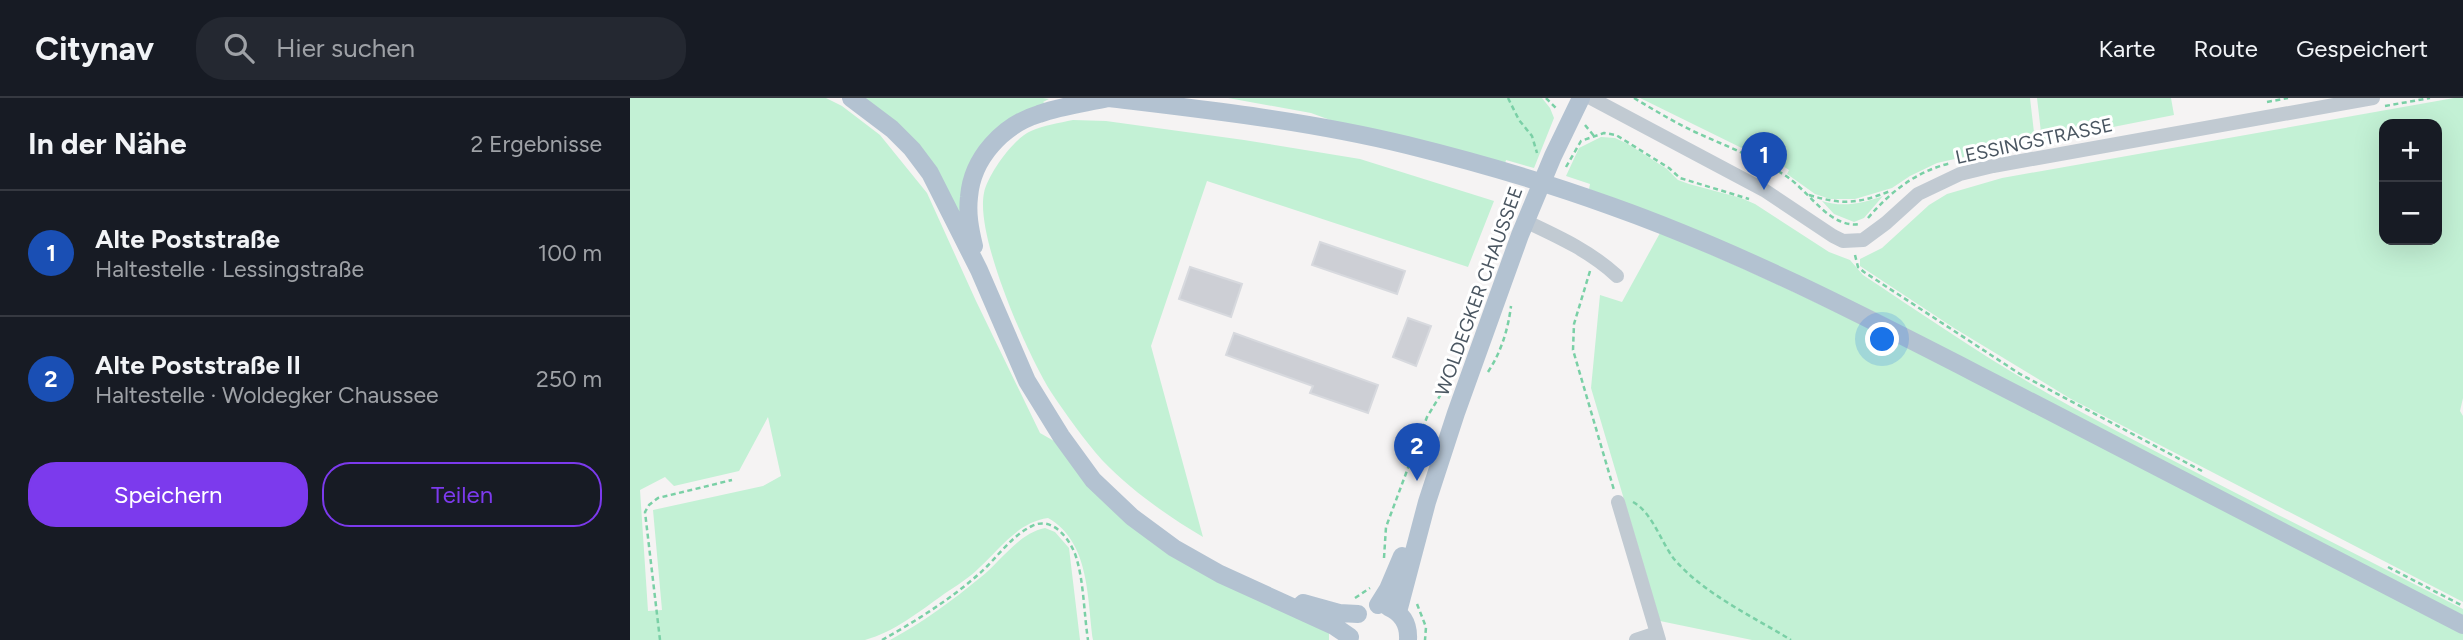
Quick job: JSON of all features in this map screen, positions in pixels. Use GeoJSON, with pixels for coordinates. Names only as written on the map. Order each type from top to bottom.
{"type":"FeatureCollection","features":[{"type":"Feature","properties":{"kind":"main road"},"geometry":{"type":"LineString","coordinates":[[851,98],[892,129],[930,173],[979,270],[1027,381],[1061,436],[1093,480],[1132,517],[1174,548],[1220,574],[1334,626],[1350,638]]}},
{"type":"Feature","properties":{"kind":"main road"},"geometry":{"type":"LineString","coordinates":[[979,270],[968,216],[969,194],[983,157],[994,143],[1021,121],[1041,113],[1109,98],[1227,112],[1406,145],[1585,197],[1735,255],[1882,325],[2463,625]]}},
{"type":"Feature","properties":{"kind":"main road","name":"WOLDEGKER CHAUSSEE"},"geometry":{"type":"LineString","coordinates":[[1398,612],[1427,502],[1525,222],[1581,98]]}},
{"type":"Feature","properties":{"kind":"main road","name":"WOLDEGKER CHAUSSEE"},"geometry":{"type":"LineString","coordinates":[[1378,605],[1388,589],[1427,502]]}},
{"type":"Feature","properties":{"kind":"main road"},"geometry":{"type":"LineString","coordinates":[[1252,588],[1339,613],[1358,614]]}},
{"type":"Feature","properties":{"kind":"main road"},"geometry":{"type":"LineString","coordinates":[[1350,638],[1350,628],[1358,614],[1378,605],[1398,612],[1407,625],[1408,640]]}},
{"type":"Feature","properties":{"kind":"street","name":"LESSINGSTRASSE"},"geometry":{"type":"LineString","coordinates":[[1591,98],[1764,190],[1833,236],[1853,242],[1872,234],[1919,194],[1960,174],[2040,157],[2377,102]]}},
{"type":"Feature","properties":{"kind":"street"},"geometry":{"type":"LineString","coordinates":[[1525,222],[1583,248],[1617,276]]}},
{"type":"Feature","properties":{"kind":"street"},"geometry":{"type":"LineString","coordinates":[[1618,502],[1658,636],[1636,640]]}},
{"type":"Feature","properties":{"kind":"path"},"geometry":{"type":"LineString","coordinates":[[1508,98],[1519,120],[1532,136],[1537,157]]}},
{"type":"Feature","properties":{"kind":"path"},"geometry":{"type":"LineString","coordinates":[[1546,98],[1556,110],[1557,116]]}},
{"type":"Feature","properties":{"kind":"path"},"geometry":{"type":"LineString","coordinates":[[1634,98],[1691,130],[1771,167],[1831,215],[1853,225],[1867,220],[1894,190]]}},
{"type":"Feature","properties":{"kind":"path"},"geometry":{"type":"LineString","coordinates":[[2262,103],[2288,98]]}},
{"type":"Feature","properties":{"kind":"path"},"geometry":{"type":"LineString","coordinates":[[2377,102],[2430,98]]}},
{"type":"Feature","properties":{"kind":"path"},"geometry":{"type":"LineString","coordinates":[[1594,136],[1604,132],[1616,135],[1669,167],[1680,178],[1741,195],[1756,202]]}},
{"type":"Feature","properties":{"kind":"path"},"geometry":{"type":"LineString","coordinates":[[1806,194],[1842,203],[1874,198],[1929,170],[1951,163]]}},
{"type":"Feature","properties":{"kind":"path"},"geometry":{"type":"LineString","coordinates":[[1848,254],[1864,254]]}},
{"type":"Feature","properties":{"kind":"path"},"geometry":{"type":"LineString","coordinates":[[1855,255],[1858,267],[1864,272],[2020,374],[2202,472]]}},
{"type":"Feature","properties":{"kind":"path"},"geometry":{"type":"LineString","coordinates":[[1589,264],[1589,275],[1574,324],[1573,350],[1618,502],[1627,501],[1642,507],[1673,558],[1696,579],[1791,640]]}},
{"type":"Feature","properties":{"kind":"path"},"geometry":{"type":"LineString","coordinates":[[1482,381],[1498,355],[1511,304]]}},
{"type":"Feature","properties":{"kind":"path"},"geometry":{"type":"LineString","coordinates":[[1384,561],[1386,527],[1427,417],[1454,374]]}},
{"type":"Feature","properties":{"kind":"path"},"geometry":{"type":"LineString","coordinates":[[660,640],[645,512],[649,505],[658,499],[732,480]]}},
{"type":"Feature","properties":{"kind":"path"},"geometry":{"type":"LineString","coordinates":[[882,640],[909,625],[979,574],[1019,534],[1034,524],[1045,523],[1057,527],[1077,559],[1088,640]]}},
{"type":"Feature","properties":{"kind":"path"},"geometry":{"type":"LineString","coordinates":[[2377,562],[2463,606]]}},
{"type":"Feature","properties":{"kind":"path"},"geometry":{"type":"LineString","coordinates":[[1339,613],[1342,604],[1366,592],[1374,584]]}},
{"type":"Feature","properties":{"kind":"path"},"geometry":{"type":"LineString","coordinates":[[1414,599],[1426,627],[1425,640]]}},
{"type":"Feature","properties":{"kind":"green space"},"geometry":{"type":"Polygon","coordinates":[[[630,98],[826,98],[842,106],[880,135],[927,193],[1040,433],[1054,441],[1113,508],[1329,628],[1329,640],[1093,640],[1087,589],[1079,556],[1062,528],[1048,518],[1028,525],[1010,537],[971,575],[916,614],[896,627],[865,640],[630,640],[630,98]],[[768,417],[739,471],[674,486],[665,477],[640,490],[648,611],[662,610],[653,510],[763,486],[781,476],[768,417]]]}},
{"type":"Feature","properties":{"kind":"green space"},"geometry":{"type":"Polygon","coordinates":[[[860,98],[1043,98],[1049,99],[1043,102],[1049,106],[1001,128],[963,217],[860,98]]]}},
{"type":"Feature","properties":{"kind":"green space"},"geometry":{"type":"Polygon","coordinates":[[[1228,98],[1542,98],[1554,118],[1534,168],[1506,160],[1505,164],[1344,125],[1311,113],[1228,98]]]}},
{"type":"Feature","properties":{"kind":"green space"},"geometry":{"type":"Polygon","coordinates":[[[1640,98],[2030,98],[2035,141],[1937,163],[1892,188],[1855,199],[1830,199],[1815,194],[1787,174],[1789,170],[1783,166],[1781,170],[1640,98]]]}},
{"type":"Feature","properties":{"kind":"green space"},"geometry":{"type":"Polygon","coordinates":[[[2037,98],[2171,98],[2174,115],[2042,141],[2037,98]]]}},
{"type":"Feature","properties":{"kind":"green space"},"geometry":{"type":"Polygon","coordinates":[[[2463,98],[2463,398],[2460,411],[2463,416],[2463,602],[2071,399],[1954,328],[1860,266],[1860,259],[1882,248],[1929,205],[1947,194],[2002,178],[2463,98]]]}},
{"type":"Feature","properties":{"kind":"green space"},"geometry":{"type":"Polygon","coordinates":[[[1073,120],[1106,121],[1360,159],[1494,201],[1468,267],[1207,181],[1151,346],[1203,537],[1125,482],[1082,436],[1051,392],[1029,351],[995,265],[983,212],[986,185],[1003,157],[1024,135],[1041,127],[1073,120]]]}},
{"type":"Feature","properties":{"kind":"green space"},"geometry":{"type":"Polygon","coordinates":[[[1601,137],[1615,138],[1628,144],[1667,169],[1678,180],[1755,204],[1829,252],[1850,260],[1863,275],[1965,343],[2044,391],[2168,458],[2463,609],[2463,618],[1589,189],[1590,184],[1566,176],[1579,148],[1601,137]]]}},
{"type":"Feature","properties":{"kind":"green space"},"geometry":{"type":"Polygon","coordinates":[[[1883,196],[1864,218],[1854,222],[1834,214],[1822,201],[1853,204],[1883,196]]]}},
{"type":"Feature","properties":{"kind":"green space"},"geometry":{"type":"Polygon","coordinates":[[[1660,233],[1812,300],[1911,349],[2463,633],[2463,640],[1752,640],[1660,621],[1591,388],[1600,295],[1622,302],[1660,233]]]}},
{"type":"Feature","properties":{"kind":"green space"},"geometry":{"type":"Polygon","coordinates":[[[1045,528],[1055,532],[1069,548],[1080,640],[890,640],[959,594],[1027,536],[1045,528]]]}},
{"type":"Feature","properties":{"kind":"building"},"geometry":{"type":"Polygon","coordinates":[[[1320,242],[1405,271],[1397,294],[1312,265],[1320,242]]]}},
{"type":"Feature","properties":{"kind":"building"},"geometry":{"type":"Polygon","coordinates":[[[1190,267],[1242,284],[1231,317],[1179,299],[1190,267]]]}},
{"type":"Feature","properties":{"kind":"building"},"geometry":{"type":"Polygon","coordinates":[[[1408,318],[1431,326],[1416,366],[1393,357],[1408,318]]]}},
{"type":"Feature","properties":{"kind":"building"},"geometry":{"type":"Polygon","coordinates":[[[1234,333],[1378,385],[1368,413],[1310,393],[1313,386],[1226,355],[1234,333]]]}},
{"type":"Feature","properties":{"kind":"place","name":"Alte Poststraße"},"geometry":{"type":"Point","coordinates":[1764,190]}},
{"type":"Feature","properties":{"kind":"place","name":"Alte Poststraße II"},"geometry":{"type":"Point","coordinates":[1417,481]}}]}
